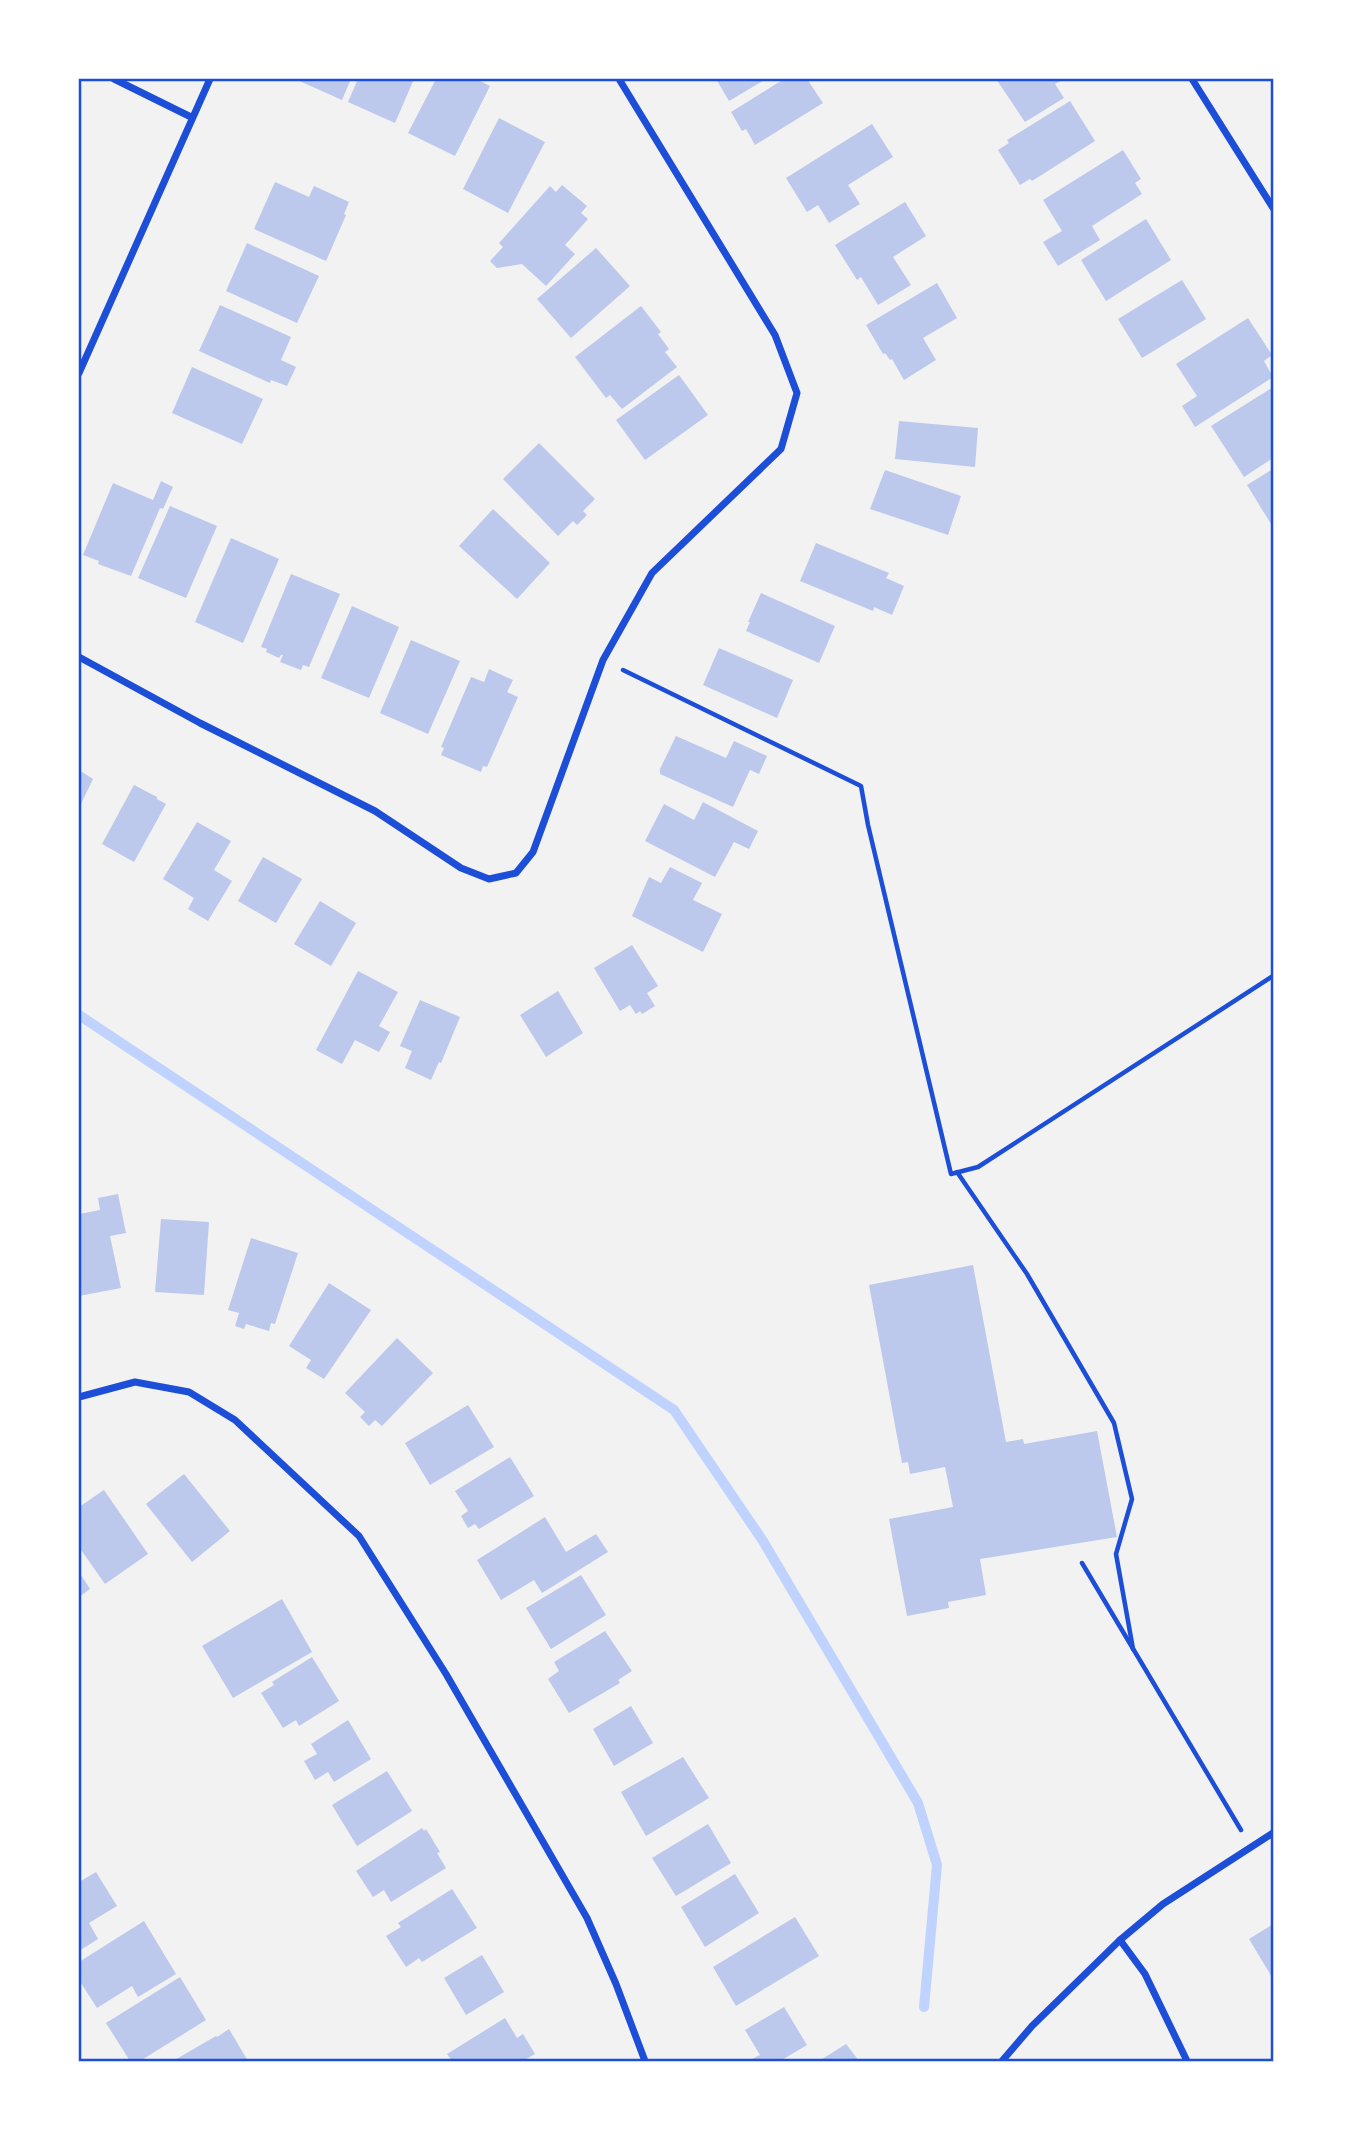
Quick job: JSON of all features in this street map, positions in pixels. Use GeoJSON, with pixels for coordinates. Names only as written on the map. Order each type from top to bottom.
{"type":"FeatureCollection","features":[{"type":"Feature","properties":{"kind":"street"},"geometry":{"type":"LineString","coordinates":[[114,79],[191,117]]}},
{"type":"Feature","properties":{"kind":"street"},"geometry":{"type":"LineString","coordinates":[[79,373],[210,79]]}},
{"type":"Feature","properties":{"kind":"street"},"geometry":{"type":"LineString","coordinates":[[79,657],[200,723],[375,811],[461,868],[489,879],[516,873],[533,852],[603,660],[652,573],[781,449],[797,393],[775,335],[619,79]]}},
{"type":"Feature","properties":{"kind":"street"},"geometry":{"type":"LineString","coordinates":[[1192,79],[1273,208]]}},
{"type":"Feature","properties":{"kind":"street"},"geometry":{"type":"LineString","coordinates":[[79,1397],[135,1382],[189,1392],[235,1420],[359,1536],[468,1710],[587,1918],[645,2061]]}},
{"type":"Feature","properties":{"kind":"street"},"geometry":{"type":"LineString","coordinates":[[1002,2061],[1032,2026],[1120,1940],[1163,1904],[1273,1833]]}},
{"type":"Feature","properties":{"kind":"street"},"geometry":{"type":"LineString","coordinates":[[1120,1940],[1145,1974],[1187,2061]]}},
{"type":"Feature","properties":{"kind":"path"},"geometry":{"type":"LineString","coordinates":[[603,660],[861,786],[951,1174],[978,1167],[1273,976]]}},
{"type":"Feature","properties":{"kind":"path"},"geometry":{"type":"LineString","coordinates":[[957,1172],[1027,1274],[1114,1423],[1132,1499],[1116,1554],[1133,1649]]}},
{"type":"Feature","properties":{"kind":"path"},"geometry":{"type":"LineString","coordinates":[[1082,1563],[1250,1847]]}},
{"type":"Feature","properties":{"kind":"building"},"geometry":{"type":"Polygon","coordinates":[[[295,79],[351,79],[342,100],[295,79]]]}},
{"type":"Feature","properties":{"kind":"building"},"geometry":{"type":"Polygon","coordinates":[[[358,79],[414,79],[395,123],[348,102],[358,79]]]}},
{"type":"Feature","properties":{"kind":"building"},"geometry":{"type":"Polygon","coordinates":[[[436,79],[476,79],[490,86],[455,156],[408,133],[436,79]]]}},
{"type":"Feature","properties":{"kind":"building"},"geometry":{"type":"Polygon","coordinates":[[[716,79],[766,79],[729,101],[716,79]]]}},
{"type":"Feature","properties":{"kind":"building"},"geometry":{"type":"Polygon","coordinates":[[[784,79],[807,79],[823,103],[755,145],[746,129],[742,131],[731,112],[784,79]]]}},
{"type":"Feature","properties":{"kind":"building"},"geometry":{"type":"Polygon","coordinates":[[[996,79],[1065,79],[1055,84],[1064,98],[1025,122],[996,79]]]}},
{"type":"Feature","properties":{"kind":"building"},"geometry":{"type":"Polygon","coordinates":[[[1070,101],[1095,141],[1032,181],[1030,179],[1020,185],[998,150],[1009,143],[1007,140],[1070,101]]]}},
{"type":"Feature","properties":{"kind":"building"},"geometry":{"type":"Polygon","coordinates":[[[499,118],[545,142],[508,213],[463,189],[499,118]]]}},
{"type":"Feature","properties":{"kind":"building"},"geometry":{"type":"Polygon","coordinates":[[[872,124],[893,157],[848,185],[860,204],[829,223],[818,205],[807,212],[786,178],[872,124]]]}},
{"type":"Feature","properties":{"kind":"building"},"geometry":{"type":"Polygon","coordinates":[[[1123,150],[1141,179],[1135,183],[1142,194],[1092,226],[1100,240],[1058,266],[1043,242],[1062,231],[1043,200],[1123,150]]]}},
{"type":"Feature","properties":{"kind":"building"},"geometry":{"type":"Polygon","coordinates":[[[275,182],[309,197],[314,186],[349,202],[326,261],[254,229],[275,182]]]}},
{"type":"Feature","properties":{"kind":"building"},"geometry":{"type":"Polygon","coordinates":[[[562,185],[587,206],[581,213],[588,219],[565,245],[575,254],[546,286],[522,264],[497,268],[490,261],[503,247],[499,243],[550,186],[556,192],[562,185]]]}},
{"type":"Feature","properties":{"kind":"building"},"geometry":{"type":"Polygon","coordinates":[[[905,202],[926,236],[893,257],[911,285],[878,305],[861,277],[857,280],[835,245],[905,202]]]}},
{"type":"Feature","properties":{"kind":"building"},"geometry":{"type":"Polygon","coordinates":[[[1146,219],[1171,260],[1106,301],[1081,260],[1146,219]]]}},
{"type":"Feature","properties":{"kind":"building"},"geometry":{"type":"Polygon","coordinates":[[[247,243],[319,276],[297,323],[226,291],[247,243]]]}},
{"type":"Feature","properties":{"kind":"building"},"geometry":{"type":"Polygon","coordinates":[[[596,248],[630,286],[571,338],[537,299],[596,248]]]}},
{"type":"Feature","properties":{"kind":"building"},"geometry":{"type":"Polygon","coordinates":[[[1182,280],[1206,319],[1142,358],[1118,319],[1182,280]]]}},
{"type":"Feature","properties":{"kind":"building"},"geometry":{"type":"Polygon","coordinates":[[[937,283],[957,318],[923,338],[936,360],[904,380],[892,359],[883,354],[866,325],[937,283]]]}},
{"type":"Feature","properties":{"kind":"building"},"geometry":{"type":"Polygon","coordinates":[[[220,305],[291,337],[281,360],[296,367],[287,386],[271,380],[270,383],[199,351],[220,305]]]}},
{"type":"Feature","properties":{"kind":"building"},"geometry":{"type":"Polygon","coordinates":[[[641,306],[661,332],[658,334],[669,349],[665,352],[677,367],[622,409],[610,395],[606,398],[575,357],[641,306]]]}},
{"type":"Feature","properties":{"kind":"building"},"geometry":{"type":"Polygon","coordinates":[[[1248,318],[1272,355],[1264,361],[1273,377],[1195,427],[1182,406],[1197,396],[1176,364],[1248,318]]]}},
{"type":"Feature","properties":{"kind":"building"},"geometry":{"type":"Polygon","coordinates":[[[192,367],[263,399],[242,444],[172,413],[192,367]]]}},
{"type":"Feature","properties":{"kind":"building"},"geometry":{"type":"Polygon","coordinates":[[[679,375],[708,415],[645,460],[616,420],[679,375]]]}},
{"type":"Feature","properties":{"kind":"building"},"geometry":{"type":"Polygon","coordinates":[[[1273,387],[1273,458],[1244,477],[1211,426],[1273,387]]]}},
{"type":"Feature","properties":{"kind":"building"},"geometry":{"type":"Polygon","coordinates":[[[899,421],[978,428],[975,467],[895,459],[899,421]]]}},
{"type":"Feature","properties":{"kind":"building"},"geometry":{"type":"Polygon","coordinates":[[[539,443],[595,499],[583,511],[587,515],[577,525],[573,521],[558,536],[503,479],[539,443]]]}},
{"type":"Feature","properties":{"kind":"building"},"geometry":{"type":"Polygon","coordinates":[[[1273,469],[1273,523],[1271,524],[1247,485],[1273,469]]]}},
{"type":"Feature","properties":{"kind":"building"},"geometry":{"type":"Polygon","coordinates":[[[885,470],[961,496],[948,535],[870,509],[885,470]]]}},
{"type":"Feature","properties":{"kind":"building"},"geometry":{"type":"Polygon","coordinates":[[[161,481],[173,487],[163,509],[160,508],[131,576],[98,564],[99,561],[83,555],[113,483],[153,500],[161,481]]]}},
{"type":"Feature","properties":{"kind":"building"},"geometry":{"type":"Polygon","coordinates":[[[170,506],[217,526],[186,598],[138,578],[170,506]]]}},
{"type":"Feature","properties":{"kind":"building"},"geometry":{"type":"Polygon","coordinates":[[[493,509],[550,563],[517,599],[459,546],[493,509]]]}},
{"type":"Feature","properties":{"kind":"building"},"geometry":{"type":"Polygon","coordinates":[[[231,538],[279,559],[243,643],[195,622],[231,538]]]}},
{"type":"Feature","properties":{"kind":"building"},"geometry":{"type":"Polygon","coordinates":[[[816,543],[889,573],[886,578],[904,586],[892,615],[874,607],[873,611],[800,581],[816,543]]]}},
{"type":"Feature","properties":{"kind":"building"},"geometry":{"type":"Polygon","coordinates":[[[291,574],[340,594],[309,667],[303,665],[301,670],[280,662],[283,655],[279,658],[261,647],[291,574]]]}},
{"type":"Feature","properties":{"kind":"building"},"geometry":{"type":"Polygon","coordinates":[[[761,593],[835,626],[819,663],[746,631],[761,593]]]}},
{"type":"Feature","properties":{"kind":"building"},"geometry":{"type":"Polygon","coordinates":[[[352,606],[399,627],[369,698],[321,678],[352,606]]]}},
{"type":"Feature","properties":{"kind":"building"},"geometry":{"type":"Polygon","coordinates":[[[411,640],[460,661],[428,734],[380,713],[411,640]]]}},
{"type":"Feature","properties":{"kind":"building"},"geometry":{"type":"Polygon","coordinates":[[[719,648],[793,680],[777,718],[703,685],[719,648]]]}},
{"type":"Feature","properties":{"kind":"building"},"geometry":{"type":"Polygon","coordinates":[[[489,669],[513,680],[507,692],[518,697],[487,767],[483,766],[481,772],[441,755],[444,748],[441,747],[471,677],[484,682],[489,669]]]}},
{"type":"Feature","properties":{"kind":"building"},"geometry":{"type":"Polygon","coordinates":[[[676,736],[726,758],[734,741],[767,756],[759,774],[750,770],[733,807],[660,774],[676,736]]]}},
{"type":"Feature","properties":{"kind":"building"},"geometry":{"type":"Polygon","coordinates":[[[79,770],[93,779],[79,808],[79,770]]]}},
{"type":"Feature","properties":{"kind":"building"},"geometry":{"type":"Polygon","coordinates":[[[134,785],[166,804],[134,862],[102,844],[134,785]]]}},
{"type":"Feature","properties":{"kind":"building"},"geometry":{"type":"Polygon","coordinates":[[[703,802],[758,831],[749,849],[734,842],[715,877],[645,841],[664,804],[694,820],[703,802]]]}},
{"type":"Feature","properties":{"kind":"building"},"geometry":{"type":"Polygon","coordinates":[[[197,822],[231,841],[214,870],[232,881],[208,921],[188,909],[194,898],[163,879],[197,822]]]}},
{"type":"Feature","properties":{"kind":"building"},"geometry":{"type":"Polygon","coordinates":[[[263,857],[302,879],[276,923],[238,901],[263,857]]]}},
{"type":"Feature","properties":{"kind":"building"},"geometry":{"type":"Polygon","coordinates":[[[670,867],[702,883],[693,900],[722,914],[703,952],[632,916],[649,877],[661,883],[670,867]]]}},
{"type":"Feature","properties":{"kind":"building"},"geometry":{"type":"Polygon","coordinates":[[[320,901],[356,923],[331,966],[294,944],[320,901]]]}},
{"type":"Feature","properties":{"kind":"building"},"geometry":{"type":"Polygon","coordinates":[[[632,945],[658,986],[647,993],[655,1006],[642,1014],[640,1011],[636,1014],[630,1005],[620,1011],[594,968],[632,945]]]}},
{"type":"Feature","properties":{"kind":"building"},"geometry":{"type":"Polygon","coordinates":[[[358,971],[398,992],[379,1026],[390,1032],[379,1052],[355,1040],[342,1064],[316,1050],[358,971]]]}},
{"type":"Feature","properties":{"kind":"building"},"geometry":{"type":"Polygon","coordinates":[[[558,991],[583,1033],[546,1057],[520,1015],[558,991]]]}},
{"type":"Feature","properties":{"kind":"building"},"geometry":{"type":"Polygon","coordinates":[[[420,1000],[460,1017],[431,1080],[405,1068],[412,1051],[400,1046],[420,1000]]]}},
{"type":"Feature","properties":{"kind":"building"},"geometry":{"type":"Polygon","coordinates":[[[118,1194],[126,1233],[110,1236],[121,1288],[79,1296],[79,1214],[100,1210],[98,1198],[118,1194]]]}},
{"type":"Feature","properties":{"kind":"building"},"geometry":{"type":"Polygon","coordinates":[[[161,1219],[209,1222],[204,1295],[155,1292],[161,1219]]]}},
{"type":"Feature","properties":{"kind":"building"},"geometry":{"type":"Polygon","coordinates":[[[251,1238],[298,1253],[275,1324],[271,1323],[269,1331],[246,1324],[244,1329],[235,1326],[239,1313],[228,1310],[251,1238]]]}},
{"type":"Feature","properties":{"kind":"building"},"geometry":{"type":"Polygon","coordinates":[[[973,1265],[1006,1442],[1023,1439],[1024,1444],[1097,1431],[1117,1537],[980,1559],[986,1595],[948,1602],[949,1608],[907,1616],[889,1519],[953,1507],[945,1467],[910,1474],[908,1462],[902,1463],[869,1285],[973,1265]]]}},
{"type":"Feature","properties":{"kind":"building"},"geometry":{"type":"Polygon","coordinates":[[[329,1283],[371,1310],[324,1379],[306,1368],[311,1360],[289,1346],[329,1283]]]}},
{"type":"Feature","properties":{"kind":"building"},"geometry":{"type":"Polygon","coordinates":[[[397,1338],[433,1373],[382,1426],[375,1420],[369,1426],[360,1417],[365,1412],[345,1393],[397,1338]]]}},
{"type":"Feature","properties":{"kind":"building"},"geometry":{"type":"Polygon","coordinates":[[[468,1405],[494,1447],[430,1485],[405,1443],[468,1405]]]}},
{"type":"Feature","properties":{"kind":"building"},"geometry":{"type":"Polygon","coordinates":[[[510,1457],[534,1496],[479,1529],[475,1524],[468,1528],[461,1516],[468,1511],[455,1491],[510,1457]]]}},
{"type":"Feature","properties":{"kind":"building"},"geometry":{"type":"Polygon","coordinates":[[[184,1474],[230,1531],[192,1562],[146,1504],[184,1474]]]}},
{"type":"Feature","properties":{"kind":"building"},"geometry":{"type":"Polygon","coordinates":[[[104,1490],[148,1554],[105,1584],[79,1547],[79,1507],[104,1490]]]}},
{"type":"Feature","properties":{"kind":"building"},"geometry":{"type":"Polygon","coordinates":[[[545,1517],[566,1552],[596,1534],[608,1552],[542,1593],[534,1580],[501,1600],[477,1560],[545,1517]]]}},
{"type":"Feature","properties":{"kind":"building"},"geometry":{"type":"Polygon","coordinates":[[[79,1572],[90,1589],[79,1597],[79,1572]]]}},
{"type":"Feature","properties":{"kind":"building"},"geometry":{"type":"Polygon","coordinates":[[[581,1575],[606,1615],[551,1649],[526,1608],[581,1575]]]}},
{"type":"Feature","properties":{"kind":"building"},"geometry":{"type":"Polygon","coordinates":[[[282,1599],[312,1652],[233,1698],[202,1646],[282,1599]]]}},
{"type":"Feature","properties":{"kind":"building"},"geometry":{"type":"Polygon","coordinates":[[[605,1631],[632,1671],[618,1680],[620,1683],[569,1713],[548,1679],[559,1671],[554,1662],[605,1631]]]}},
{"type":"Feature","properties":{"kind":"building"},"geometry":{"type":"Polygon","coordinates":[[[312,1657],[339,1701],[299,1726],[296,1720],[283,1728],[261,1693],[274,1685],[272,1682],[312,1657]]]}},
{"type":"Feature","properties":{"kind":"building"},"geometry":{"type":"Polygon","coordinates":[[[631,1706],[653,1743],[614,1766],[593,1729],[631,1706]]]}},
{"type":"Feature","properties":{"kind":"building"},"geometry":{"type":"Polygon","coordinates":[[[348,1720],[371,1759],[334,1782],[328,1772],[315,1780],[304,1761],[317,1754],[311,1744],[348,1720]]]}},
{"type":"Feature","properties":{"kind":"building"},"geometry":{"type":"Polygon","coordinates":[[[683,1757],[709,1798],[646,1836],[621,1792],[683,1757]]]}},
{"type":"Feature","properties":{"kind":"building"},"geometry":{"type":"Polygon","coordinates":[[[387,1771],[412,1811],[357,1846],[332,1805],[387,1771]]]}},
{"type":"Feature","properties":{"kind":"building"},"geometry":{"type":"Polygon","coordinates":[[[708,1824],[731,1863],[676,1896],[652,1858],[708,1824]]]}},
{"type":"Feature","properties":{"kind":"building"},"geometry":{"type":"Polygon","coordinates":[[[422,1828],[424,1831],[426,1829],[440,1852],[437,1853],[446,1868],[391,1902],[384,1890],[373,1897],[356,1871],[422,1828]]]}},
{"type":"Feature","properties":{"kind":"building"},"geometry":{"type":"Polygon","coordinates":[[[96,1872],[117,1906],[89,1923],[98,1939],[79,1951],[79,1882],[96,1872]]]}},
{"type":"Feature","properties":{"kind":"building"},"geometry":{"type":"Polygon","coordinates":[[[735,1874],[759,1913],[705,1947],[681,1907],[735,1874]]]}},
{"type":"Feature","properties":{"kind":"building"},"geometry":{"type":"Polygon","coordinates":[[[452,1889],[477,1928],[422,1962],[419,1958],[406,1967],[386,1936],[401,1927],[398,1923],[452,1889]]]}},
{"type":"Feature","properties":{"kind":"building"},"geometry":{"type":"Polygon","coordinates":[[[795,1917],[819,1956],[736,2006],[713,1967],[795,1917]]]}},
{"type":"Feature","properties":{"kind":"building"},"geometry":{"type":"Polygon","coordinates":[[[144,1921],[176,1974],[138,1997],[132,1986],[97,2008],[79,1980],[79,1962],[144,1921]]]}},
{"type":"Feature","properties":{"kind":"building"},"geometry":{"type":"Polygon","coordinates":[[[1273,1924],[1273,1979],[1249,1939],[1273,1924]]]}},
{"type":"Feature","properties":{"kind":"building"},"geometry":{"type":"Polygon","coordinates":[[[482,1955],[504,1992],[466,2015],[444,1978],[482,1955]]]}},
{"type":"Feature","properties":{"kind":"building"},"geometry":{"type":"Polygon","coordinates":[[[180,1977],[206,2020],[140,2061],[130,2061],[106,2023],[180,1977]]]}},
{"type":"Feature","properties":{"kind":"building"},"geometry":{"type":"Polygon","coordinates":[[[784,2007],[807,2045],[780,2061],[753,2061],[752,2059],[760,2055],[745,2030],[784,2007]]]}},
{"type":"Feature","properties":{"kind":"building"},"geometry":{"type":"Polygon","coordinates":[[[505,2018],[517,2038],[523,2034],[535,2054],[523,2061],[452,2061],[447,2054],[505,2018]]]}},
{"type":"Feature","properties":{"kind":"building"},"geometry":{"type":"Polygon","coordinates":[[[229,2029],[248,2061],[173,2061],[217,2037],[229,2029]]]}},
{"type":"Feature","properties":{"kind":"building"},"geometry":{"type":"Polygon","coordinates":[[[846,2044],[859,2061],[819,2061],[846,2044]]]}},
{"type":"Feature","properties":{"kind":"waterway"},"geometry":{"type":"LineString","coordinates":[[79,1015],[674,1410],[763,1541],[918,1803],[937,1865],[924,2007]]}}]}
